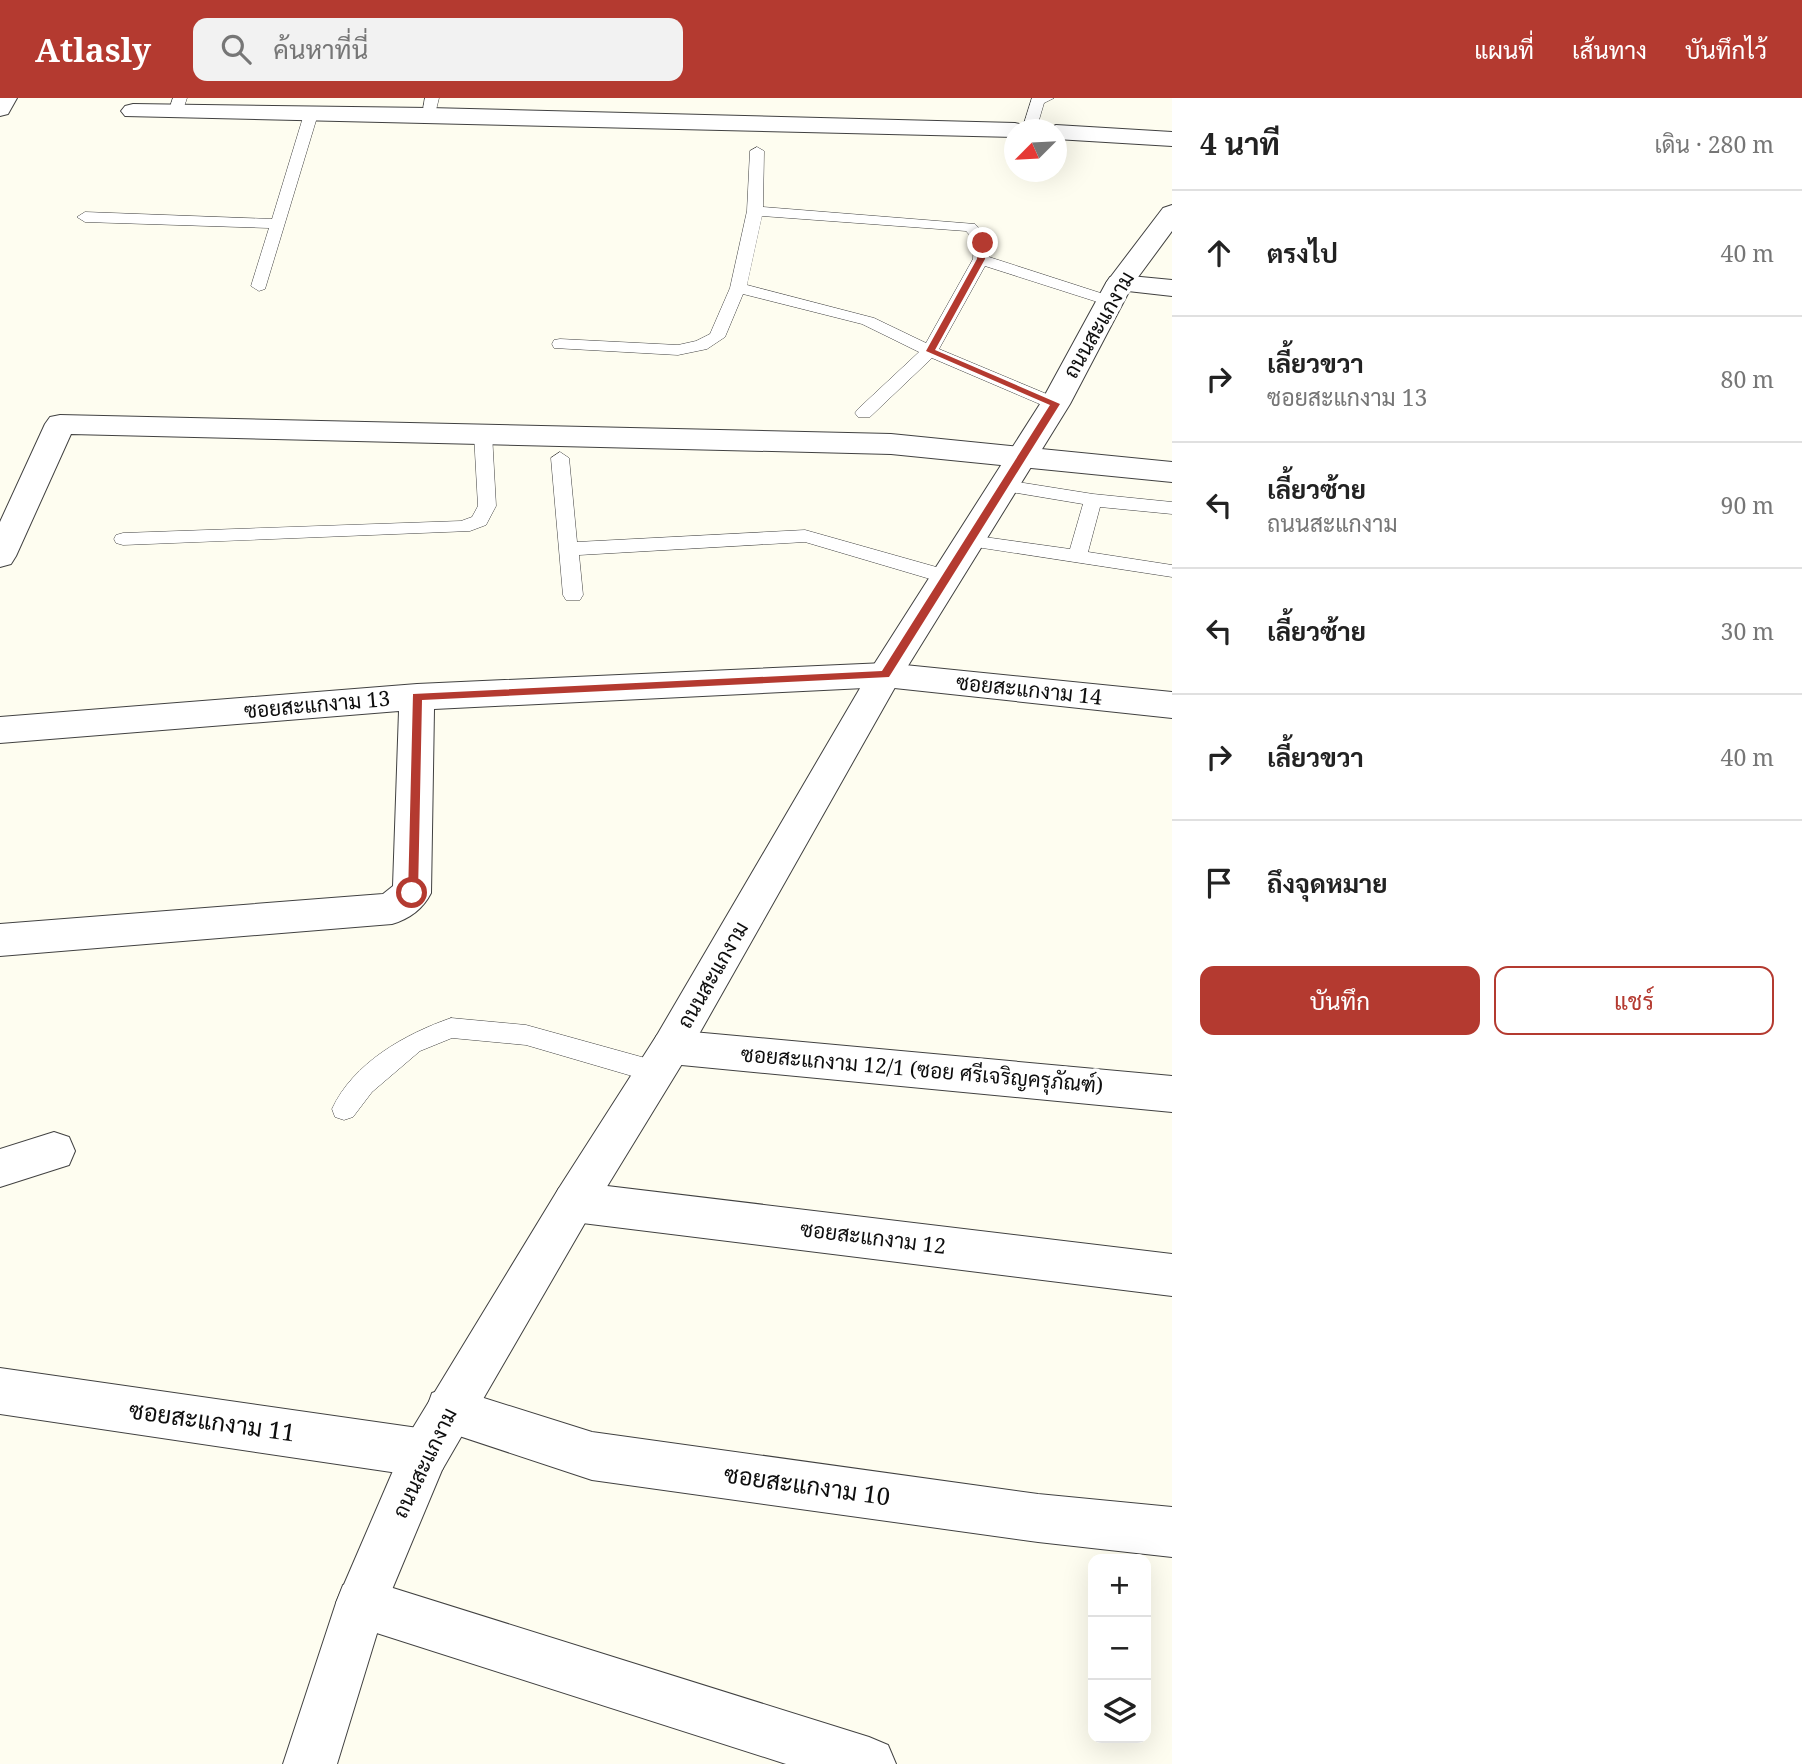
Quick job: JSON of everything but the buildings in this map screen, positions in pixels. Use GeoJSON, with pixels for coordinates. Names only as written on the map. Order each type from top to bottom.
{"type":"FeatureCollection","features":[{"type":"Feature","properties":{"kind":"street"},"geometry":{"type":"LineString","coordinates":[[0,109],[5,98]]}},
{"type":"Feature","properties":{"kind":"street"},"geometry":{"type":"LineString","coordinates":[[132,111],[178,105],[311,114],[430,106],[1004,130]]}},
{"type":"Feature","properties":{"kind":"street"},"geometry":{"type":"LineString","coordinates":[[1067,133],[1172,139]]}},
{"type":"Feature","properties":{"kind":"street","name":"ถนนสะแกงาม"},"geometry":{"type":"LineString","coordinates":[[310,1764],[361,1603],[425,1453],[574,1202],[664,1060],[885,675],[1055,404],[1115,292],[1172,213]]}},
{"type":"Feature","properties":{"kind":"street"},"geometry":{"type":"LineString","coordinates":[[1115,292],[1172,288]]}},
{"type":"Feature","properties":{"kind":"street"},"geometry":{"type":"LineString","coordinates":[[0,556],[60,424],[891,444],[1014,472],[1172,472]]}},
{"type":"Feature","properties":{"kind":"street","name":"ซอยสะแกงาม 13"},"geometry":{"type":"LineString","coordinates":[[0,730],[417,697],[885,675]]}},
{"type":"Feature","properties":{"kind":"street","name":"ซอยสะแกงาม 14"},"geometry":{"type":"LineString","coordinates":[[885,675],[1172,705]]}},
{"type":"Feature","properties":{"kind":"street"},"geometry":{"type":"LineString","coordinates":[[0,940],[392,909],[412,893],[417,697]]}},
{"type":"Feature","properties":{"kind":"street","name":"ซอยสะแกงาม 12/1 (ซอย ศรีเจริญครุภัณฑ์)"},"geometry":{"type":"LineString","coordinates":[[664,1060],[1172,1094]]}},
{"type":"Feature","properties":{"kind":"street"},"geometry":{"type":"LineString","coordinates":[[0,1168],[54,1151]]}},
{"type":"Feature","properties":{"kind":"street","name":"ซอยสะแกงาม 12"},"geometry":{"type":"LineString","coordinates":[[574,1202],[1172,1275]]}},
{"type":"Feature","properties":{"kind":"street","name":"ซอยสะแกงาม 11"},"geometry":{"type":"LineString","coordinates":[[0,1391],[425,1453]]}},
{"type":"Feature","properties":{"kind":"street","name":"ซอยสะแกงาม 10"},"geometry":{"type":"LineString","coordinates":[[449,1410],[592,1457],[1038,1518],[1172,1532]]}},
{"type":"Feature","properties":{"kind":"street"},"geometry":{"type":"LineString","coordinates":[[361,1603],[869,1764]]}},
{"type":"Feature","properties":{"kind":"lane"},"geometry":{"type":"LineString","coordinates":[[1032,119],[1038,100],[1047,98]]}},
{"type":"Feature","properties":{"kind":"lane"},"geometry":{"type":"LineString","coordinates":[[259,286],[311,114]]}},
{"type":"Feature","properties":{"kind":"lane"},"geometry":{"type":"LineString","coordinates":[[560,344],[678,350],[701,345],[717,337],[738,288],[755,211],[757,151]]}},
{"type":"Feature","properties":{"kind":"lane"},"geometry":{"type":"LineString","coordinates":[[755,211],[970,227],[979,232],[983,243],[981,259],[930,351],[864,413]]}},
{"type":"Feature","properties":{"kind":"lane"},"geometry":{"type":"LineString","coordinates":[[85,217],[278,224]]}},
{"type":"Feature","properties":{"kind":"lane"},"geometry":{"type":"LineString","coordinates":[[981,259],[1115,292]]}},
{"type":"Feature","properties":{"kind":"lane"},"geometry":{"type":"LineString","coordinates":[[738,288],[869,321],[930,351],[1055,404]]}},
{"type":"Feature","properties":{"kind":"lane"},"geometry":{"type":"LineString","coordinates":[[123,539],[463,527],[480,521],[487,506],[483,434]]}},
{"type":"Feature","properties":{"kind":"lane"},"geometry":{"type":"LineString","coordinates":[[560,458],[573,595]]}},
{"type":"Feature","properties":{"kind":"lane"},"geometry":{"type":"LineString","coordinates":[[1014,472],[1093,500],[1172,508]]}},
{"type":"Feature","properties":{"kind":"lane"},"geometry":{"type":"LineString","coordinates":[[1077,557],[1093,500]]}},
{"type":"Feature","properties":{"kind":"lane"},"geometry":{"type":"LineString","coordinates":[[568,549],[804,536],[947,577]]}},
{"type":"Feature","properties":{"kind":"lane"},"geometry":{"type":"LineString","coordinates":[[970,541],[1172,571]]}},
{"type":"Feature","properties":{"kind":"lane"},"geometry":{"type":"LineString","coordinates":[[344,1109],[363,1084],[412,1044],[451,1028],[526,1035],[664,1060]]}},
{"type":"Feature","properties":{"kind":"route"},"geometry":{"type":"LineString","coordinates":[[412,893],[417,697],[885,675],[1055,404],[930,351],[981,259],[983,243]]}}]}
